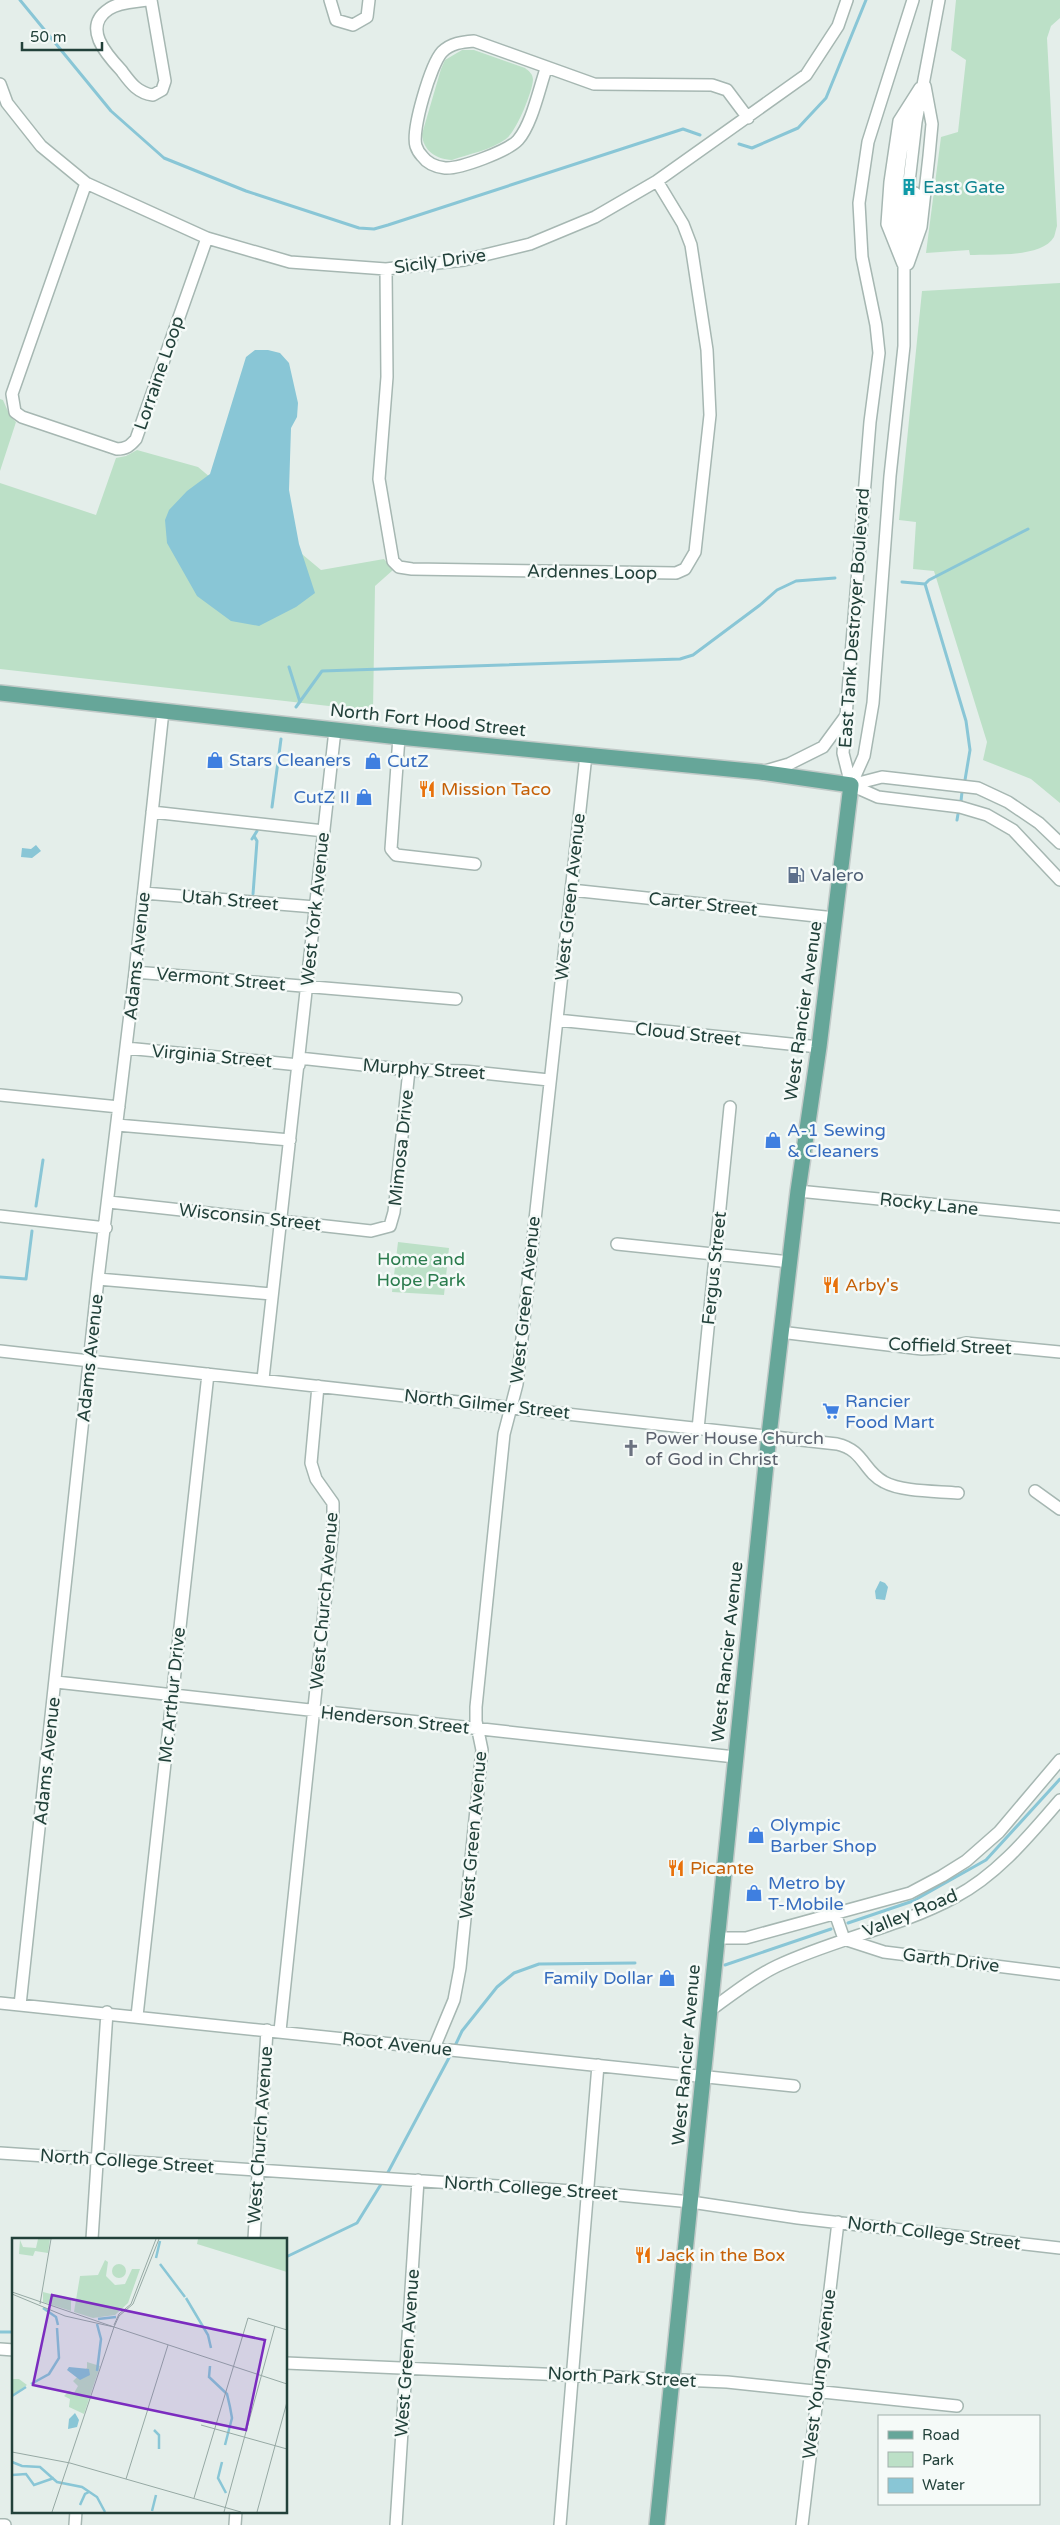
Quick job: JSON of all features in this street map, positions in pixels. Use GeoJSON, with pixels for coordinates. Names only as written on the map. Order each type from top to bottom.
{"type":"FeatureCollection","features":[{"type":"Feature","properties":{"kind":"main road","name":"North Fort Hood Street"},"geometry":{"type":"LineString","coordinates":[[0,693],[399,737],[760,772],[851,785]]}},
{"type":"Feature","properties":{"kind":"main road","name":"West Rancier Avenue"},"geometry":{"type":"LineString","coordinates":[[657,2525],[704,2076],[708,2012],[780,1332],[808,1114],[819,1047],[851,785]]}},
{"type":"Feature","properties":{"kind":"street"},"geometry":{"type":"LineString","coordinates":[[146,0],[110,8],[102,16],[96,28],[98,42],[108,56],[138,90],[153,95],[162,90],[165,81],[151,0]]}},
{"type":"Feature","properties":{"kind":"street"},"geometry":{"type":"LineString","coordinates":[[330,0],[336,20],[353,25],[367,17],[369,0]]}},
{"type":"Feature","properties":{"kind":"street","name":"Sicily Drive"},"geometry":{"type":"LineString","coordinates":[[0,84],[4,105],[41,146],[86,183],[207,238],[290,262],[386,269],[464,260],[530,244],[595,217],[657,181],[806,75],[838,26],[847,0]]}},
{"type":"Feature","properties":{"kind":"street","name":"East Tank Destroyer Boulevard"},"geometry":{"type":"LineString","coordinates":[[851,785],[842,753],[870,422],[879,353],[876,325],[862,257],[859,203],[868,142],[913,0]]}},
{"type":"Feature","properties":{"kind":"street"},"geometry":{"type":"LineString","coordinates":[[906,270],[904,225],[916,122],[939,0]]}},
{"type":"Feature","properties":{"kind":"street"},"geometry":{"type":"LineString","coordinates":[[546,69],[524,132],[509,148],[446,168],[433,166],[423,158],[416,146],[416,131],[424,96],[437,60],[443,51],[456,43],[474,41],[546,69],[594,84],[712,85],[727,90],[748,118]]}},
{"type":"Feature","properties":{"kind":"street"},"geometry":{"type":"LineString","coordinates":[[906,270],[921,226],[932,132],[924,81]]}},
{"type":"Feature","properties":{"kind":"street"},"geometry":{"type":"LineString","coordinates":[[906,270],[886,224],[890,182],[899,120],[924,81]]}},
{"type":"Feature","properties":{"kind":"street","name":"Ardennes Loop"},"geometry":{"type":"LineString","coordinates":[[386,269],[387,377],[379,479],[393,561],[399,567],[412,569],[676,573],[685,569],[695,552],[710,415],[707,350],[691,245],[683,224],[657,181]]}},
{"type":"Feature","properties":{"kind":"street","name":"Lorraine Loop"},"geometry":{"type":"LineString","coordinates":[[86,183],[12,394],[15,412],[22,417],[117,449],[124,449],[130,446],[136,439],[207,238]]}},
{"type":"Feature","properties":{"kind":"street","name":"East Tank Destroyer Boulevard"},"geometry":{"type":"LineString","coordinates":[[851,785],[864,756],[873,703],[890,476],[904,346],[906,270]]}},
{"type":"Feature","properties":{"kind":"street","name":"Adams Avenue"},"geometry":{"type":"LineString","coordinates":[[20,2005],[98,1279],[109,1202],[163,711]]}},
{"type":"Feature","properties":{"kind":"street"},"geometry":{"type":"LineString","coordinates":[[760,772],[789,764],[823,747],[845,716]]}},
{"type":"Feature","properties":{"kind":"street","name":"West York Avenue"},"geometry":{"type":"LineString","coordinates":[[262,1379],[299,1061],[334,730]]}},
{"type":"Feature","properties":{"kind":"street"},"geometry":{"type":"LineString","coordinates":[[399,737],[391,849],[396,855],[475,864]]}},
{"type":"Feature","properties":{"kind":"street","name":"West Green Avenue"},"geometry":{"type":"LineString","coordinates":[[439,2049],[454,2000],[460,1968],[482,1750],[477,1729],[476,1706],[504,1434],[517,1384],[586,755]]}},
{"type":"Feature","properties":{"kind":"street","name":"North Fort Hood Street"},"geometry":{"type":"LineString","coordinates":[[851,785],[882,776],[978,788],[1008,802],[1039,822],[1060,842]]}},
{"type":"Feature","properties":{"kind":"street","name":"North Fort Hood Street"},"geometry":{"type":"LineString","coordinates":[[851,785],[878,797],[960,807],[987,815],[1014,830],[1060,880]]}},
{"type":"Feature","properties":{"kind":"street"},"geometry":{"type":"LineString","coordinates":[[152,812],[324,831]]}},
{"type":"Feature","properties":{"kind":"street","name":"Carter Street"},"geometry":{"type":"LineString","coordinates":[[571,890],[835,918]]}},
{"type":"Feature","properties":{"kind":"street","name":"Utah Street"},"geometry":{"type":"LineString","coordinates":[[144,893],[315,907]]}},
{"type":"Feature","properties":{"kind":"street","name":"Vermont Street"},"geometry":{"type":"LineString","coordinates":[[135,972],[456,1000]]}},
{"type":"Feature","properties":{"kind":"street","name":"Cloud Street"},"geometry":{"type":"LineString","coordinates":[[557,1020],[819,1047]]}},
{"type":"Feature","properties":{"kind":"street","name":"Virginia Street"},"geometry":{"type":"LineString","coordinates":[[126,1048],[299,1061]]}},
{"type":"Feature","properties":{"kind":"street","name":"Murphy Street"},"geometry":{"type":"LineString","coordinates":[[299,1061],[409,1070],[464,1071],[549,1080]]}},
{"type":"Feature","properties":{"kind":"street","name":"Mimosa Drive"},"geometry":{"type":"LineString","coordinates":[[390,1226],[394,1212],[409,1070]]}},
{"type":"Feature","properties":{"kind":"street"},"geometry":{"type":"LineString","coordinates":[[0,1095],[119,1107]]}},
{"type":"Feature","properties":{"kind":"street","name":"Fergus Street"},"geometry":{"type":"LineString","coordinates":[[698,1428],[730,1107]]}},
{"type":"Feature","properties":{"kind":"street"},"geometry":{"type":"LineString","coordinates":[[117,1125],[290,1140]]}},
{"type":"Feature","properties":{"kind":"street","name":"Rocky Lane"},"geometry":{"type":"LineString","coordinates":[[798,1191],[1060,1217]]}},
{"type":"Feature","properties":{"kind":"street","name":"Wisconsin Street"},"geometry":{"type":"LineString","coordinates":[[109,1202],[371,1231],[390,1226]]}},
{"type":"Feature","properties":{"kind":"street"},"geometry":{"type":"LineString","coordinates":[[0,1216],[106,1228]]}},
{"type":"Feature","properties":{"kind":"street"},"geometry":{"type":"LineString","coordinates":[[618,1244],[715,1256],[790,1262]]}},
{"type":"Feature","properties":{"kind":"street"},"geometry":{"type":"LineString","coordinates":[[98,1279],[272,1294]]}},
{"type":"Feature","properties":{"kind":"street","name":"Coffield Street"},"geometry":{"type":"LineString","coordinates":[[780,1332],[922,1349],[974,1343],[1060,1352]]}},
{"type":"Feature","properties":{"kind":"street","name":"North Gilmer Street"},"geometry":{"type":"LineString","coordinates":[[0,1351],[512,1406],[769,1435],[848,1446],[863,1459],[868,1469],[886,1483],[898,1487],[958,1493]]}},
{"type":"Feature","properties":{"kind":"street","name":"Mc Arthur Drive"},"geometry":{"type":"LineString","coordinates":[[137,2016],[208,1374]]}},
{"type":"Feature","properties":{"kind":"street","name":"West Church Avenue"},"geometry":{"type":"LineString","coordinates":[[280,2031],[334,1512],[333,1503],[316,1478],[311,1462],[318,1386]]}},
{"type":"Feature","properties":{"kind":"street"},"geometry":{"type":"LineString","coordinates":[[1035,1491],[1060,1509]]}},
{"type":"Feature","properties":{"kind":"street","name":"Henderson Street"},"geometry":{"type":"LineString","coordinates":[[56,1682],[735,1757]]}},
{"type":"Feature","properties":{"kind":"street"},"geometry":{"type":"LineString","coordinates":[[716,1938],[746,1938],[910,1893],[966,1861],[1000,1832],[1060,1760]]}},
{"type":"Feature","properties":{"kind":"street","name":"Valley Road"},"geometry":{"type":"LineString","coordinates":[[844,1939],[954,1898],[983,1880],[1019,1846],[1060,1800]]}},
{"type":"Feature","properties":{"kind":"street"},"geometry":{"type":"LineString","coordinates":[[708,2012],[748,1982],[777,1966],[844,1939],[835,1913]]}},
{"type":"Feature","properties":{"kind":"street","name":"Garth Drive"},"geometry":{"type":"LineString","coordinates":[[844,1939],[884,1952],[1060,1974]]}},
{"type":"Feature","properties":{"kind":"street","name":"Root Avenue"},"geometry":{"type":"LineString","coordinates":[[0,2002],[794,2086]]}},
{"type":"Feature","properties":{"kind":"street"},"geometry":{"type":"LineString","coordinates":[[92,2238],[107,2012]]}},
{"type":"Feature","properties":{"kind":"street","name":"West Church Avenue"},"geometry":{"type":"LineString","coordinates":[[254,2238],[267,2030]]}},
{"type":"Feature","properties":{"kind":"street"},"geometry":{"type":"LineString","coordinates":[[560,2525],[598,2065]]}},
{"type":"Feature","properties":{"kind":"street","name":"North College Street"},"geometry":{"type":"LineString","coordinates":[[0,2153],[588,2192],[690,2202],[838,2222],[1060,2248]]}},
{"type":"Feature","properties":{"kind":"street","name":"West Green Avenue"},"geometry":{"type":"LineString","coordinates":[[396,2525],[418,2180]]}},
{"type":"Feature","properties":{"kind":"street","name":"West Young Avenue"},"geometry":{"type":"LineString","coordinates":[[802,2525],[816,2392],[838,2222]]}},
{"type":"Feature","properties":{"kind":"street","name":"North Park Street"},"geometry":{"type":"LineString","coordinates":[[288,2363],[727,2382],[957,2406]]}},
{"type":"Feature","properties":{"kind":"street"},"geometry":{"type":"LineString","coordinates":[[75,2525],[76,2512]]}},
{"type":"Feature","properties":{"kind":"street"},"geometry":{"type":"LineString","coordinates":[[235,2525],[236,2512]]}},
{"type":"Feature","properties":{"kind":"street"},"geometry":{"type":"LineString","coordinates":[[0,2525],[5,2525]]}},
{"type":"Feature","properties":{"kind":"green space"},"geometry":{"type":"Polygon","coordinates":[[[956,0],[1060,0],[1060,18],[1051,26],[1047,38],[1057,226],[1054,237],[1048,244],[1039,249],[1015,254],[970,255],[969,250],[926,253],[941,137],[958,132],[966,60],[951,50],[956,0]]]}},
{"type":"Feature","properties":{"kind":"green space"},"geometry":{"type":"Polygon","coordinates":[[[462,50],[474,50],[525,68],[532,74],[533,80],[523,112],[506,139],[487,149],[452,160],[441,158],[431,153],[425,145],[422,134],[445,60],[462,50]]]}},
{"type":"Feature","properties":{"kind":"green space"},"geometry":{"type":"Polygon","coordinates":[[[1060,283],[1060,803],[1031,779],[983,760],[987,742],[934,571],[913,569],[916,522],[899,520],[922,291],[1060,283]]]}},
{"type":"Feature","properties":{"kind":"green space"},"geometry":{"type":"Polygon","coordinates":[[[0,399],[3,400],[10,416],[16,422],[0,471],[0,399]]]}},
{"type":"Feature","properties":{"kind":"green space"},"geometry":{"type":"Polygon","coordinates":[[[137,450],[198,467],[321,570],[384,559],[393,570],[375,586],[373,711],[0,669],[0,483],[96,515],[116,458],[126,456],[137,450]]]}},
{"type":"Feature","properties":{"kind":"green space","name":"Home and Hope Park"},"geometry":{"type":"Polygon","coordinates":[[[398,1242],[449,1248],[444,1295],[392,1292],[398,1242]]]}},
{"type":"Feature","properties":{"kind":"water"},"geometry":{"type":"Polygon","coordinates":[[[255,350],[268,350],[280,353],[289,363],[298,403],[297,417],[291,428],[289,490],[299,544],[315,593],[296,607],[259,626],[231,621],[197,596],[167,543],[165,520],[169,510],[187,491],[210,474],[246,357],[255,350]]]}},
{"type":"Feature","properties":{"kind":"water"},"geometry":{"type":"Polygon","coordinates":[[[36,845],[41,851],[32,858],[21,857],[22,848],[31,849],[36,845]]]}},
{"type":"Feature","properties":{"kind":"water"},"geometry":{"type":"Polygon","coordinates":[[[880,1581],[888,1587],[885,1600],[876,1599],[875,1591],[880,1581]]]}},
{"type":"Feature","properties":{"kind":"waterway"},"geometry":{"type":"LineString","coordinates":[[20,0],[111,111],[164,158],[246,191],[359,228],[374,229],[388,225],[683,129],[700,135]]}},
{"type":"Feature","properties":{"kind":"waterway"},"geometry":{"type":"LineString","coordinates":[[739,144],[752,148],[798,128],[826,98],[866,0]]}},
{"type":"Feature","properties":{"kind":"waterway"},"geometry":{"type":"LineString","coordinates":[[925,584],[929,580],[1028,529]]}},
{"type":"Feature","properties":{"kind":"waterway"},"geometry":{"type":"LineString","coordinates":[[296,707],[322,671],[680,659],[693,655],[777,590],[796,581],[835,578]]}},
{"type":"Feature","properties":{"kind":"waterway"},"geometry":{"type":"LineString","coordinates":[[902,582],[925,584],[966,721],[970,750],[965,780]]}},
{"type":"Feature","properties":{"kind":"waterway"},"geometry":{"type":"LineString","coordinates":[[289,667],[300,702]]}},
{"type":"Feature","properties":{"kind":"waterway"},"geometry":{"type":"LineString","coordinates":[[272,807],[281,739]]}},
{"type":"Feature","properties":{"kind":"waterway"},"geometry":{"type":"LineString","coordinates":[[961,801],[962,792]]}},
{"type":"Feature","properties":{"kind":"waterway"},"geometry":{"type":"LineString","coordinates":[[957,820],[958,814]]}},
{"type":"Feature","properties":{"kind":"waterway"},"geometry":{"type":"LineString","coordinates":[[252,839],[257,831]]}},
{"type":"Feature","properties":{"kind":"waterway"},"geometry":{"type":"LineString","coordinates":[[253,894],[257,841],[254,836]]}},
{"type":"Feature","properties":{"kind":"waterway"},"geometry":{"type":"LineString","coordinates":[[36,1206],[43,1160]]}},
{"type":"Feature","properties":{"kind":"waterway"},"geometry":{"type":"LineString","coordinates":[[0,1277],[26,1279],[32,1231]]}},
{"type":"Feature","properties":{"kind":"waterway"},"geometry":{"type":"LineString","coordinates":[[848,1923],[913,1901],[986,1860],[1060,1779]]}},
{"type":"Feature","properties":{"kind":"waterway"},"geometry":{"type":"LineString","coordinates":[[725,1965],[831,1929]]}},
{"type":"Feature","properties":{"kind":"waterway"},"geometry":{"type":"LineString","coordinates":[[454,2048],[462,2031],[497,1987],[514,1973],[539,1964],[635,1963]]}},
{"type":"Feature","properties":{"kind":"waterway"},"geometry":{"type":"LineString","coordinates":[[386,2176],[451,2054]]}},
{"type":"Feature","properties":{"kind":"waterway"},"geometry":{"type":"LineString","coordinates":[[288,2256],[357,2223],[383,2181]]}},
{"type":"Feature","properties":{"kind":"waterway"},"geometry":{"type":"LineString","coordinates":[[0,2332],[12,2332]]}},
{"type":"Feature","properties":{"kind":"place","name":"East Gate"},"geometry":{"type":"Point","coordinates":[909,187]}},
{"type":"Feature","properties":{"kind":"place","name":"Stars Cleaners"},"geometry":{"type":"Point","coordinates":[215,760]}},
{"type":"Feature","properties":{"kind":"place","name":"CutZ"},"geometry":{"type":"Point","coordinates":[373,761]}},
{"type":"Feature","properties":{"kind":"place","name":"Mission Taco"},"geometry":{"type":"Point","coordinates":[427,789]}},
{"type":"Feature","properties":{"kind":"place","name":"CutZ II"},"geometry":{"type":"Point","coordinates":[364,797]}},
{"type":"Feature","properties":{"kind":"place","name":"Valero"},"geometry":{"type":"Point","coordinates":[796,875]}},
{"type":"Feature","properties":{"kind":"place","name":"A-1 Sewing & Cleaners"},"geometry":{"type":"Point","coordinates":[773,1140]}},
{"type":"Feature","properties":{"kind":"place","name":"Arby's"},"geometry":{"type":"Point","coordinates":[831,1285]}},
{"type":"Feature","properties":{"kind":"place","name":"Rancier Food Mart"},"geometry":{"type":"Point","coordinates":[831,1411]}},
{"type":"Feature","properties":{"kind":"place","name":"Power House Church of God in Christ"},"geometry":{"type":"Point","coordinates":[631,1448]}},
{"type":"Feature","properties":{"kind":"place","name":"Olympic Barber Shop"},"geometry":{"type":"Point","coordinates":[756,1835]}},
{"type":"Feature","properties":{"kind":"place","name":"Picante"},"geometry":{"type":"Point","coordinates":[676,1868]}},
{"type":"Feature","properties":{"kind":"place","name":"Metro by T-Mobile"},"geometry":{"type":"Point","coordinates":[754,1893]}},
{"type":"Feature","properties":{"kind":"place","name":"Family Dollar"},"geometry":{"type":"Point","coordinates":[667,1978]}},
{"type":"Feature","properties":{"kind":"place","name":"Jack in the Box"},"geometry":{"type":"Point","coordinates":[643,2255]}}]}
